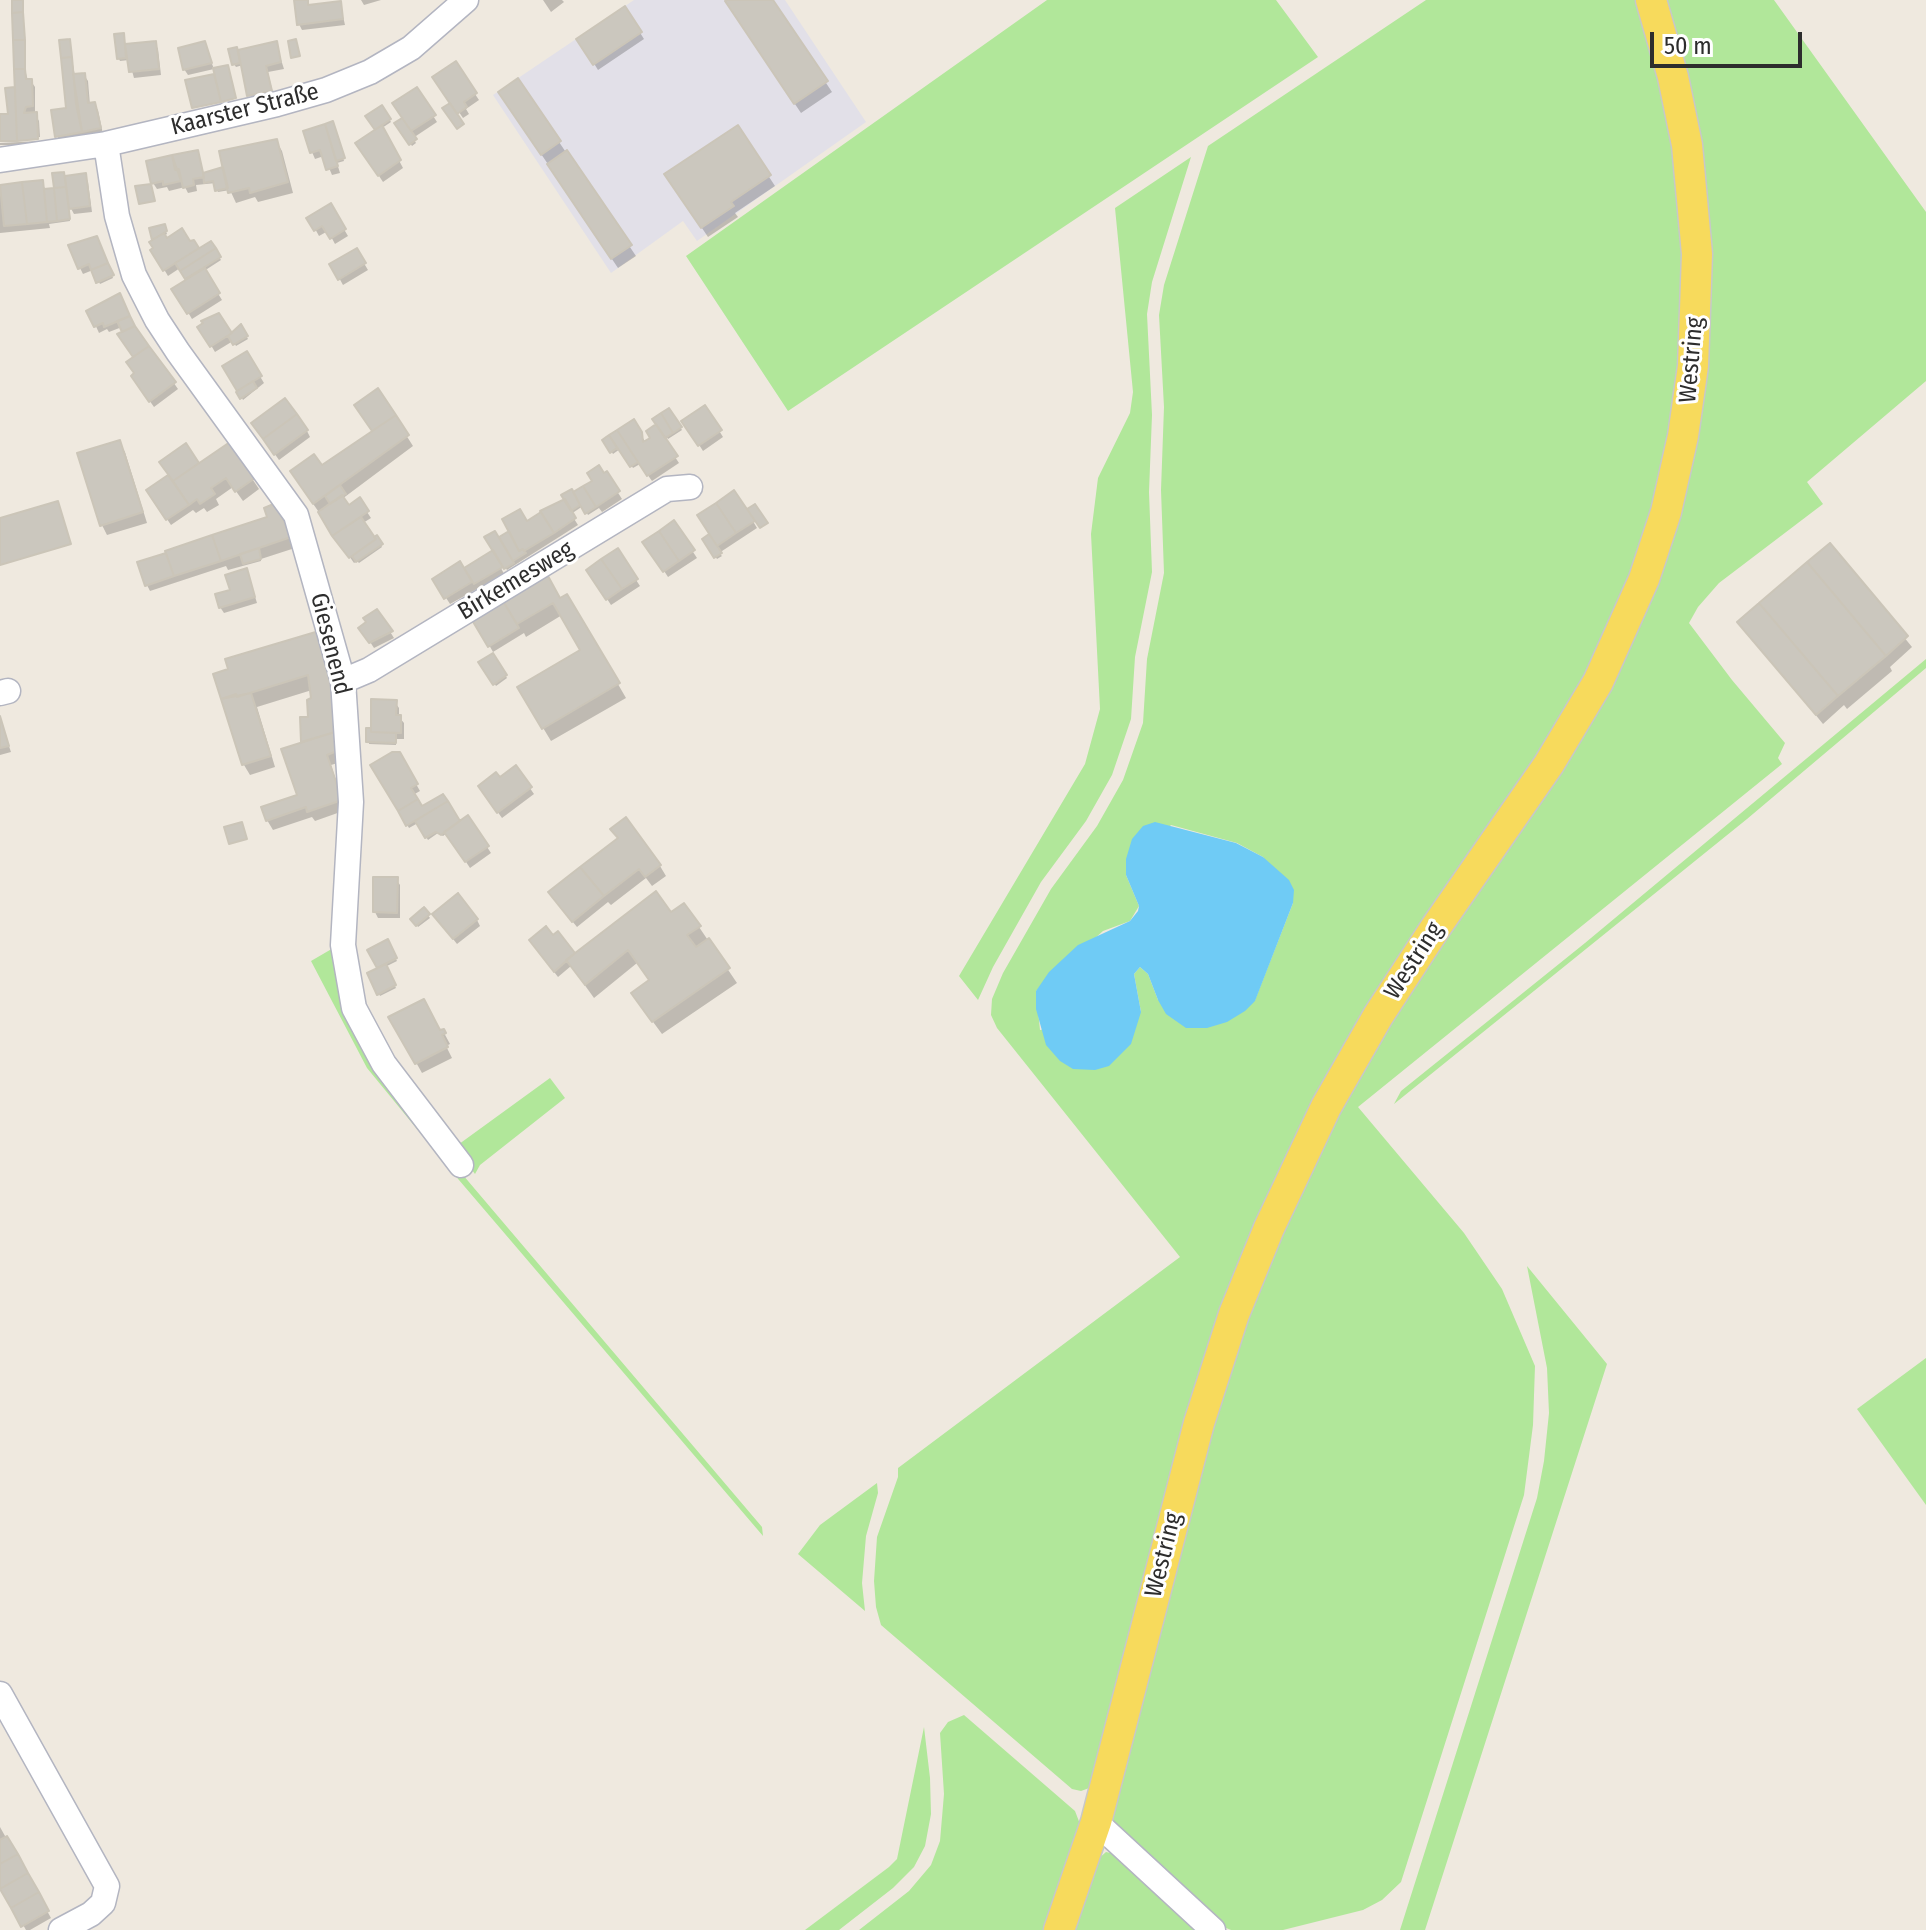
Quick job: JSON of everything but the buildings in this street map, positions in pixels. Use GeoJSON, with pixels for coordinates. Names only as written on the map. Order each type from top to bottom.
{"type":"FeatureCollection","features":[{"type":"Feature","properties":{"kind":"main road","name":"Westring"},"geometry":{"type":"LineString","coordinates":[[1059,1930],[1096,1822],[1199,1423],[1231,1324],[1269,1228],[1326,1107],[1378,1016],[1545,771],[1598,682],[1640,589],[1666,512],[1683,436],[1693,366],[1697,254],[1695,204],[1685,133],[1664,41],[1651,0]]}},
{"type":"Feature","properties":{"kind":"street","name":"Kaarster Straße"},"geometry":{"type":"LineString","coordinates":[[0,160],[106,144],[326,90],[370,72],[411,48],[466,0]]}},
{"type":"Feature","properties":{"kind":"street","name":"Giesenend"},"geometry":{"type":"LineString","coordinates":[[106,144],[117,216],[134,275],[157,320],[296,515],[343,681],[351,802],[343,945],[354,1008],[384,1064],[461,1165]]}},
{"type":"Feature","properties":{"kind":"street","name":"Birkemesweg"},"geometry":{"type":"LineString","coordinates":[[343,681],[369,670],[667,489],[690,487]]}},
{"type":"Feature","properties":{"kind":"street"},"geometry":{"type":"LineString","coordinates":[[0,1694],[107,1886],[103,1903],[91,1914],[61,1930]]}},
{"type":"Feature","properties":{"kind":"street"},"geometry":{"type":"LineString","coordinates":[[1096,1822],[1213,1930]]}},
{"type":"Feature","properties":{"kind":"shaded area"},"geometry":{"type":"Polygon","coordinates":[[[634,0],[785,0],[866,122],[697,241],[683,221],[611,273],[493,95],[634,0]]]}},
{"type":"Feature","properties":{"kind":"green space"},"geometry":{"type":"Polygon","coordinates":[[[1047,0],[1276,0],[1318,57],[788,411],[686,256],[1047,0]]]}},
{"type":"Feature","properties":{"kind":"green space"},"geometry":{"type":"Polygon","coordinates":[[[1426,0],[1639,0],[1676,147],[1687,274],[1676,415],[1636,569],[1587,678],[1306,1123],[1092,1787],[1081,1791],[1072,1789],[881,1625],[874,1581],[877,1537],[898,1477],[898,1468],[1180,1257],[997,1028],[991,1015],[992,999],[1003,973],[1051,889],[1097,826],[1123,780],[1143,723],[1147,659],[1164,573],[1161,490],[1164,407],[1159,315],[1164,285],[1208,146],[1426,0]],[[1171,825],[1126,875],[1139,906],[1130,921],[1103,931],[1036,991],[1040,1030],[1141,1012],[1134,974],[1140,967],[1148,974],[1158,1000],[1255,1000],[1293,903],[1263,857],[1237,843],[1171,825]]]}},
{"type":"Feature","properties":{"kind":"green space"},"geometry":{"type":"Polygon","coordinates":[[[1661,0],[1774,0],[1926,212],[1926,381],[1807,482],[1823,504],[1719,583],[1689,623],[1785,743],[1778,758],[1782,764],[1358,1107],[1464,1233],[1502,1289],[1535,1366],[1533,1425],[1524,1495],[1401,1882],[1382,1900],[1363,1910],[1283,1930],[1231,1930],[1219,1925],[1117,1830],[1111,1814],[1217,1398],[1296,1190],[1362,1064],[1573,746],[1706,350],[1661,0]]]}},
{"type":"Feature","properties":{"kind":"green space"},"geometry":{"type":"Polygon","coordinates":[[[1191,157],[1152,282],[1147,314],[1152,415],[1149,492],[1152,572],[1135,657],[1131,719],[1112,775],[1086,821],[1041,882],[978,1000],[959,976],[1085,764],[1100,709],[1091,534],[1098,478],[1130,413],[1133,392],[1115,208],[1191,157]]]}},
{"type":"Feature","properties":{"kind":"green space"},"geometry":{"type":"Polygon","coordinates":[[[1926,659],[1926,668],[1747,819],[1394,1104],[1401,1091],[1585,943],[1926,659]]]}},
{"type":"Feature","properties":{"kind":"green space"},"geometry":{"type":"Polygon","coordinates":[[[335,947],[346,1010],[457,1168],[762,1527],[763,1536],[367,1068],[311,961],[335,947]]]}},
{"type":"Feature","properties":{"kind":"green space"},"geometry":{"type":"Polygon","coordinates":[[[550,1078],[565,1098],[480,1165],[475,1174],[455,1147],[550,1078]]]}},
{"type":"Feature","properties":{"kind":"green space"},"geometry":{"type":"Polygon","coordinates":[[[1527,1266],[1607,1364],[1425,1930],[1400,1930],[1537,1498],[1549,1413],[1547,1368],[1527,1266]]]}},
{"type":"Feature","properties":{"kind":"green space"},"geometry":{"type":"Polygon","coordinates":[[[1926,1358],[1926,1505],[1857,1409],[1926,1358]]]}},
{"type":"Feature","properties":{"kind":"green space"},"geometry":{"type":"Polygon","coordinates":[[[877,1483],[878,1493],[866,1536],[862,1583],[865,1611],[798,1554],[820,1525],[877,1483]]]}},
{"type":"Feature","properties":{"kind":"green space"},"geometry":{"type":"Polygon","coordinates":[[[964,1715],[1075,1811],[1080,1824],[1051,1930],[859,1930],[909,1891],[931,1865],[940,1841],[944,1794],[940,1733],[948,1722],[964,1715]]]}},
{"type":"Feature","properties":{"kind":"green space"},"geometry":{"type":"Polygon","coordinates":[[[924,1727],[931,1814],[925,1846],[914,1867],[893,1888],[839,1930],[805,1930],[897,1859],[924,1727]]]}},
{"type":"Feature","properties":{"kind":"green space"},"geometry":{"type":"Polygon","coordinates":[[[1106,1852],[1124,1856],[1202,1930],[1073,1930],[1096,1861],[1106,1852]]]}},
{"type":"Feature","properties":{"kind":"water"},"geometry":{"type":"Polygon","coordinates":[[[1155,822],[1236,843],[1263,857],[1289,880],[1294,890],[1293,903],[1255,1001],[1245,1011],[1227,1022],[1207,1028],[1186,1028],[1166,1014],[1148,974],[1140,967],[1134,974],[1141,1012],[1131,1044],[1109,1066],[1095,1070],[1073,1069],[1060,1061],[1046,1045],[1036,1009],[1036,991],[1049,972],[1078,945],[1130,921],[1138,911],[1139,906],[1126,875],[1126,859],[1132,839],[1143,826],[1155,822]]]}}]}
